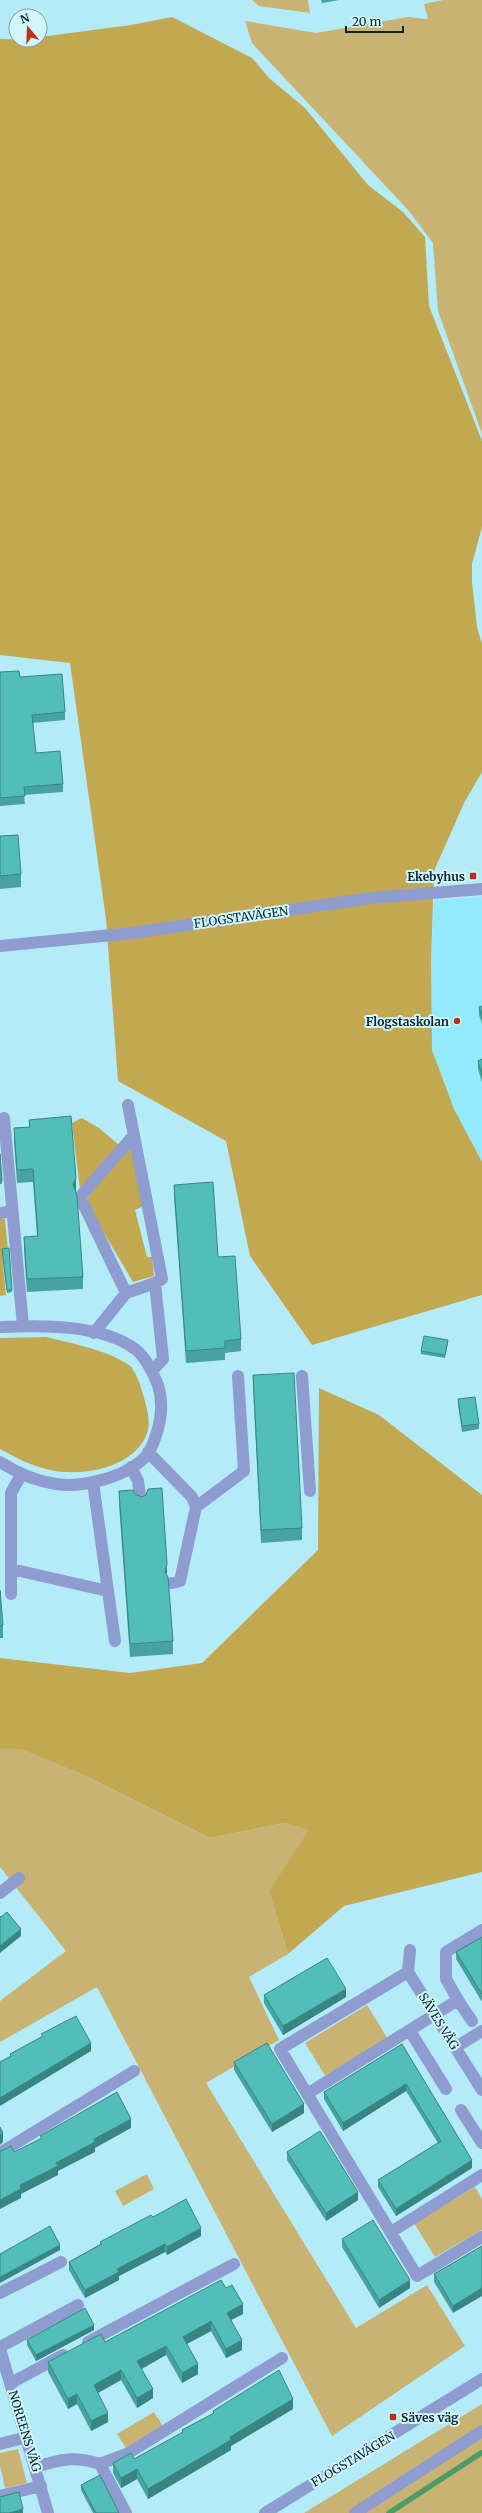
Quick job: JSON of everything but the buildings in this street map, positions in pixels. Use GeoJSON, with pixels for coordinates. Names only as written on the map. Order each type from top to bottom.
{"type":"FeatureCollection","features":[{"type":"Feature","properties":{"kind":"street","name":"FLOGSTAVÄGEN"},"geometry":{"type":"LineString","coordinates":[[0,946],[133,933],[372,898],[482,888]]}},
{"type":"Feature","properties":{"kind":"street"},"geometry":{"type":"LineString","coordinates":[[94,1333],[126,1293],[162,1279],[128,1105]]}},
{"type":"Feature","properties":{"kind":"street"},"geometry":{"type":"LineString","coordinates":[[4,1118],[23,1326]]}},
{"type":"Feature","properties":{"kind":"street"},"geometry":{"type":"LineString","coordinates":[[126,1293],[80,1197],[134,1135]]}},
{"type":"Feature","properties":{"kind":"street"},"geometry":{"type":"LineString","coordinates":[[0,1213],[12,1211]]}},
{"type":"Feature","properties":{"kind":"street"},"geometry":{"type":"LineString","coordinates":[[152,1371],[162,1359],[155,1283]]}},
{"type":"Feature","properties":{"kind":"street"},"geometry":{"type":"LineString","coordinates":[[0,1327],[43,1325],[104,1334],[136,1350],[152,1371],[162,1396],[162,1418],[148,1452],[124,1472],[93,1482],[57,1484],[21,1475],[0,1462]]}},
{"type":"Feature","properties":{"kind":"street"},"geometry":{"type":"LineString","coordinates":[[196,1507],[244,1471],[238,1376]]}},
{"type":"Feature","properties":{"kind":"street"},"geometry":{"type":"LineString","coordinates":[[302,1376],[310,1491]]}},
{"type":"Feature","properties":{"kind":"street"},"geometry":{"type":"LineString","coordinates":[[148,1452],[192,1498],[196,1507],[180,1581],[172,1583]]}},
{"type":"Feature","properties":{"kind":"street"},"geometry":{"type":"LineString","coordinates":[[131,1467],[138,1481],[141,1502]]}},
{"type":"Feature","properties":{"kind":"street"},"geometry":{"type":"LineString","coordinates":[[11,1594],[11,1493],[21,1475]]}},
{"type":"Feature","properties":{"kind":"street"},"geometry":{"type":"LineString","coordinates":[[93,1482],[115,1641]]}},
{"type":"Feature","properties":{"kind":"street"},"geometry":{"type":"LineString","coordinates":[[11,1569],[108,1590]]}},
{"type":"Feature","properties":{"kind":"street"},"geometry":{"type":"LineString","coordinates":[[0,1893],[19,1878]]}},
{"type":"Feature","properties":{"kind":"street"},"geometry":{"type":"LineString","coordinates":[[472,2021],[446,1978],[446,1952],[482,1930]]}},
{"type":"Feature","properties":{"kind":"street"},"geometry":{"type":"LineString","coordinates":[[410,1950],[408,1972],[280,2049],[417,2276],[482,2237]]}},
{"type":"Feature","properties":{"kind":"street","name":"SÄVES VÄG"},"geometry":{"type":"LineString","coordinates":[[408,1972],[482,2090]]}},
{"type":"Feature","properties":{"kind":"street"},"geometry":{"type":"LineString","coordinates":[[307,2094],[458,2000]]}},
{"type":"Feature","properties":{"kind":"street"},"geometry":{"type":"LineString","coordinates":[[410,2031],[446,2089]]}},
{"type":"Feature","properties":{"kind":"street"},"geometry":{"type":"LineString","coordinates":[[456,2047],[482,2031]]}},
{"type":"Feature","properties":{"kind":"street"},"geometry":{"type":"LineString","coordinates":[[0,2153],[134,2071]]}},
{"type":"Feature","properties":{"kind":"street"},"geometry":{"type":"LineString","coordinates":[[461,2110],[482,2143]]}},
{"type":"Feature","properties":{"kind":"street"},"geometry":{"type":"LineString","coordinates":[[391,2232],[482,2175]]}},
{"type":"Feature","properties":{"kind":"street"},"geometry":{"type":"LineString","coordinates":[[0,2293],[61,2262]]}},
{"type":"Feature","properties":{"kind":"street"},"geometry":{"type":"LineString","coordinates":[[11,2383],[234,2264]]}},
{"type":"Feature","properties":{"kind":"street"},"geometry":{"type":"LineString","coordinates":[[0,2348],[78,2305]]}},
{"type":"Feature","properties":{"kind":"street","name":"NOREENS VÄG"},"geometry":{"type":"LineString","coordinates":[[0,2348],[36,2467],[48,2513]]}},
{"type":"Feature","properties":{"kind":"street"},"geometry":{"type":"LineString","coordinates":[[36,2467],[60,2459],[82,2458],[100,2464],[127,2454],[282,2358]]}},
{"type":"Feature","properties":{"kind":"street","name":"FLOGSTAVÄGEN"},"geometry":{"type":"LineString","coordinates":[[272,2512],[482,2379]]}},
{"type":"Feature","properties":{"kind":"street"},"geometry":{"type":"LineString","coordinates":[[355,2513],[482,2431]]}},
{"type":"Feature","properties":{"kind":"street"},"geometry":{"type":"LineString","coordinates":[[0,2444],[27,2437]]}},
{"type":"Feature","properties":{"kind":"street"},"geometry":{"type":"LineString","coordinates":[[100,2464],[126,2513]]}},
{"type":"Feature","properties":{"kind":"street"},"geometry":{"type":"LineString","coordinates":[[0,2496],[41,2486]]}},
{"type":"Feature","properties":{"kind":"shaded area"},"geometry":{"type":"Polygon","coordinates":[[[252,0],[308,0],[310,13],[259,6],[252,0]]]}},
{"type":"Feature","properties":{"kind":"shaded area"},"geometry":{"type":"Polygon","coordinates":[[[443,0],[482,0],[482,434],[438,311],[433,243],[409,211],[252,43],[245,21],[316,33],[408,17],[428,19],[424,4],[443,0]]]}},
{"type":"Feature","properties":{"kind":"shaded area"},"geometry":{"type":"Polygon","coordinates":[[[172,17],[252,58],[269,78],[305,108],[368,185],[403,212],[425,237],[429,306],[482,441],[482,527],[472,564],[472,582],[477,627],[482,644],[482,772],[464,803],[434,871],[431,961],[432,1050],[454,1109],[482,1162],[482,1295],[312,1345],[250,1256],[226,1141],[118,1081],[106,919],[70,663],[0,655],[0,39],[8,39],[8,48],[48,48],[48,36],[131,25],[172,17]]]}},
{"type":"Feature","properties":{"kind":"shaded area","name":"Flogstaskolan"},"geometry":{"type":"Polygon","coordinates":[[[482,897],[482,1162],[454,1109],[432,1050],[431,961],[434,900],[482,897]]]}},
{"type":"Feature","properties":{"kind":"shaded area"},"geometry":{"type":"Polygon","coordinates":[[[82,1118],[99,1128],[119,1145],[80,1190],[72,1123],[82,1118]]]}},
{"type":"Feature","properties":{"kind":"shaded area"},"geometry":{"type":"Polygon","coordinates":[[[132,1142],[144,1206],[135,1210],[147,1257],[152,1257],[154,1276],[133,1282],[85,1201],[132,1142]]]}},
{"type":"Feature","properties":{"kind":"shaded area"},"geometry":{"type":"Polygon","coordinates":[[[0,1219],[5,1219],[8,1251],[2,1252],[6,1295],[0,1296],[0,1219]]]}},
{"type":"Feature","properties":{"kind":"shaded area"},"geometry":{"type":"Polygon","coordinates":[[[46,1337],[99,1351],[120,1359],[132,1368],[142,1390],[149,1424],[147,1433],[141,1445],[131,1455],[119,1462],[92,1471],[63,1472],[37,1466],[18,1459],[0,1449],[0,1338],[46,1337]]]}},
{"type":"Feature","properties":{"kind":"shaded area"},"geometry":{"type":"Polygon","coordinates":[[[319,1388],[379,1415],[482,1495],[482,1872],[344,1906],[288,1954],[269,1891],[309,1830],[284,1823],[210,1838],[86,1776],[20,1749],[0,1749],[0,1658],[130,1673],[202,1663],[318,1550],[319,1388]]]}},
{"type":"Feature","properties":{"kind":"shaded area"},"geometry":{"type":"Polygon","coordinates":[[[0,1749],[20,1749],[86,1776],[210,1838],[284,1823],[310,1830],[269,1891],[288,1954],[249,1977],[279,2040],[206,2083],[356,2328],[427,2285],[465,2346],[332,2436],[97,1987],[0,2042],[0,2001],[66,1951],[0,1867],[0,1749]]]}},
{"type":"Feature","properties":{"kind":"shaded area"},"geometry":{"type":"Polygon","coordinates":[[[367,2005],[388,2039],[326,2077],[305,2043],[367,2005]]]}},
{"type":"Feature","properties":{"kind":"shaded area"},"geometry":{"type":"Polygon","coordinates":[[[147,2174],[154,2189],[123,2206],[115,2191],[147,2174]]]}},
{"type":"Feature","properties":{"kind":"shaded area"},"geometry":{"type":"Polygon","coordinates":[[[475,2187],[482,2199],[482,2230],[435,2257],[414,2223],[475,2187]]]}},
{"type":"Feature","properties":{"kind":"shaded area"},"geometry":{"type":"Polygon","coordinates":[[[482,2404],[482,2513],[304,2513],[482,2404]]]}},
{"type":"Feature","properties":{"kind":"shaded area"},"geometry":{"type":"Polygon","coordinates":[[[154,2412],[163,2426],[126,2448],[117,2434],[154,2412]]]}},
{"type":"Feature","properties":{"kind":"shaded area"},"geometry":{"type":"Polygon","coordinates":[[[18,2449],[27,2483],[5,2488],[0,2466],[0,2453],[18,2449]]]}},
{"type":"Feature","properties":{"kind":"waterway"},"geometry":{"type":"LineString","coordinates":[[389,2513],[481,2453]]}},
{"type":"Feature","properties":{"kind":"place","name":"Ekebyhus"},"geometry":{"type":"Point","coordinates":[473,876]}},
{"type":"Feature","properties":{"kind":"place","name":"Flogstaskolan"},"geometry":{"type":"Point","coordinates":[457,1021]}},
{"type":"Feature","properties":{"kind":"place","name":"Säves väg"},"geometry":{"type":"Point","coordinates":[393,2417]}}]}
